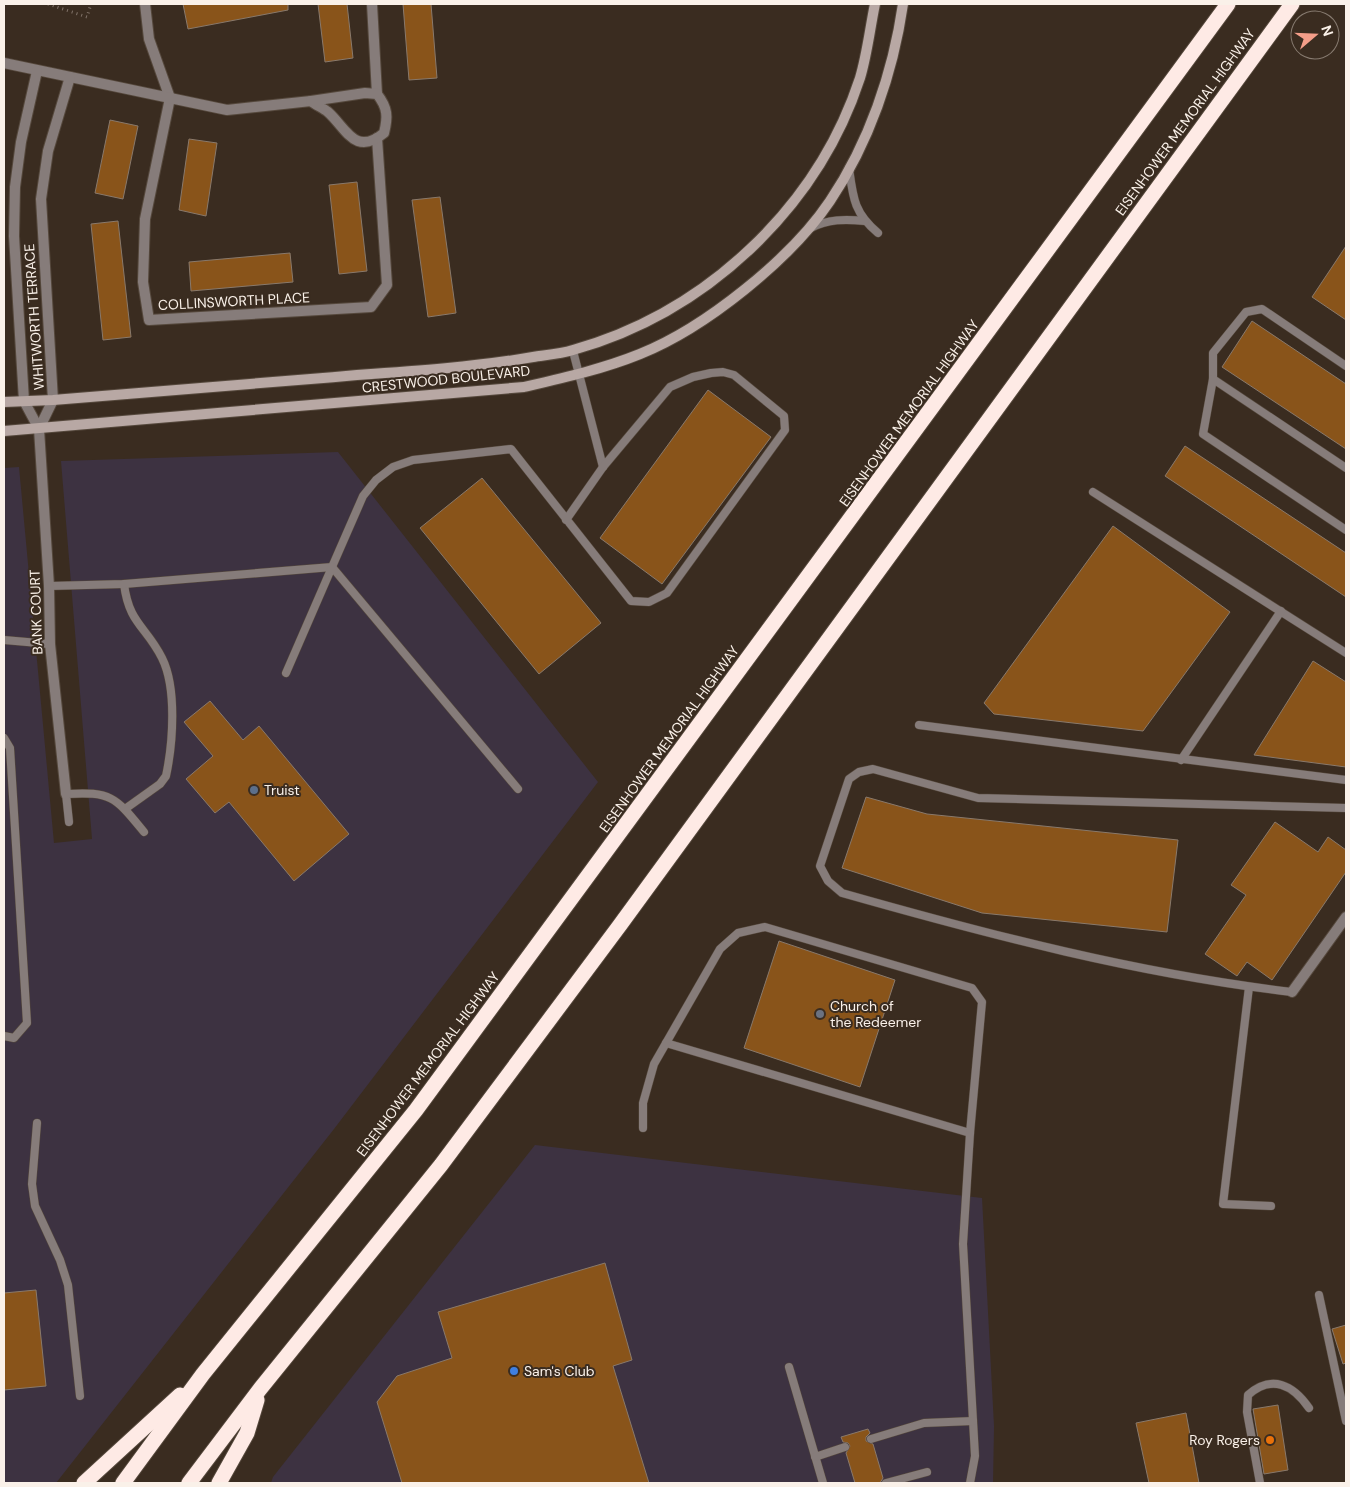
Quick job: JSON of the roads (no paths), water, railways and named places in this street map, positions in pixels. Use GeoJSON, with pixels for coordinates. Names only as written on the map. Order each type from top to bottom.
{"type":"FeatureCollection","features":[{"type":"Feature","properties":{"kind":"highway","name":"EISENHOWER MEMORIAL HIGHWAY"},"geometry":{"type":"LineString","coordinates":[[123,1483],[204,1374],[416,1110],[1228,4]]}},
{"type":"Feature","properties":{"kind":"highway","name":"EISENHOWER MEMORIAL HIGHWAY"},"geometry":{"type":"LineString","coordinates":[[189,1483],[260,1390],[441,1165],[614,933],[1292,4]]}},
{"type":"Feature","properties":{"kind":"highway"},"geometry":{"type":"LineString","coordinates":[[84,1483],[204,1374]]}},
{"type":"Feature","properties":{"kind":"highway"},"geometry":{"type":"LineString","coordinates":[[218,1483],[247,1433],[260,1390]]}},
{"type":"Feature","properties":{"kind":"main road","name":"CRESTWOOD BOULEVARD"},"geometry":{"type":"LineString","coordinates":[[4,402],[54,400],[494,364],[573,350],[640,325],[691,298],[736,264],[775,223],[811,177],[838,129],[860,78],[875,4]]}},
{"type":"Feature","properties":{"kind":"main road","name":"CRESTWOOD BOULEVARD"},"geometry":{"type":"LineString","coordinates":[[4,431],[524,386],[580,374],[641,354],[706,320],[750,285],[808,229],[830,202],[849,168],[882,92],[898,38],[903,4]]}},
{"type":"Feature","properties":{"kind":"street"},"geometry":{"type":"LineString","coordinates":[[145,4],[149,39],[170,98]]}},
{"type":"Feature","properties":{"kind":"street"},"geometry":{"type":"LineString","coordinates":[[311,101],[328,112],[342,131],[355,140],[364,142],[384,134],[388,118],[385,104],[377,94],[372,4]]}},
{"type":"Feature","properties":{"kind":"street"},"geometry":{"type":"LineString","coordinates":[[4,63],[228,110],[365,93],[377,94]]}},
{"type":"Feature","properties":{"kind":"street","name":"WHITWORTH TERRACE"},"geometry":{"type":"LineString","coordinates":[[38,70],[21,142],[15,187],[14,236],[24,401],[39,429]]}},
{"type":"Feature","properties":{"kind":"street","name":"WHITWORTH TERRACE"},"geometry":{"type":"LineString","coordinates":[[39,429],[54,400],[41,199],[48,151],[70,77]]}},
{"type":"Feature","properties":{"kind":"street","name":"COLLINSWORTH PLACE"},"geometry":{"type":"LineString","coordinates":[[170,98],[145,219],[143,282],[149,320],[371,307],[387,285],[377,138]]}},
{"type":"Feature","properties":{"kind":"street","name":"BANK COURT"},"geometry":{"type":"LineString","coordinates":[[39,429],[50,586],[50,644],[66,794]]}},
{"type":"Feature","properties":{"kind":"street"},"geometry":{"type":"LineString","coordinates":[[1292,992],[1346,917]]}},
{"type":"Feature","properties":{"kind":"lane"},"geometry":{"type":"LineString","coordinates":[[849,168],[855,205],[865,221],[878,233]]}},
{"type":"Feature","properties":{"kind":"lane"},"geometry":{"type":"LineString","coordinates":[[808,229],[822,222],[844,219],[865,221]]}},
{"type":"Feature","properties":{"kind":"lane"},"geometry":{"type":"LineString","coordinates":[[1346,366],[1262,309],[1246,312],[1213,353],[1213,379],[1203,434],[1346,530]]}},
{"type":"Feature","properties":{"kind":"lane"},"geometry":{"type":"LineString","coordinates":[[573,350],[603,467]]}},
{"type":"Feature","properties":{"kind":"lane"},"geometry":{"type":"LineString","coordinates":[[286,673],[363,496],[376,480],[387,471],[413,460],[511,449],[566,520],[631,601],[649,602],[667,593],[785,430],[784,416],[734,374],[723,372],[693,377],[670,387],[603,467],[566,520]]}},
{"type":"Feature","properties":{"kind":"lane"},"geometry":{"type":"LineString","coordinates":[[1213,379],[1346,468]]}},
{"type":"Feature","properties":{"kind":"lane"},"geometry":{"type":"LineString","coordinates":[[1093,492],[1346,653]]}},
{"type":"Feature","properties":{"kind":"lane"},"geometry":{"type":"LineString","coordinates":[[50,586],[124,584],[332,567]]}},
{"type":"Feature","properties":{"kind":"lane"},"geometry":{"type":"LineString","coordinates":[[332,567],[518,789]]}},
{"type":"Feature","properties":{"kind":"lane"},"geometry":{"type":"LineString","coordinates":[[124,584],[127,604],[136,622],[152,640],[162,657],[169,674],[173,695],[166,776],[160,784],[125,810]]}},
{"type":"Feature","properties":{"kind":"lane"},"geometry":{"type":"LineString","coordinates":[[1180,760],[1281,611]]}},
{"type":"Feature","properties":{"kind":"lane"},"geometry":{"type":"LineString","coordinates":[[4,640],[50,644]]}},
{"type":"Feature","properties":{"kind":"lane"},"geometry":{"type":"LineString","coordinates":[[919,725],[1346,780]]}},
{"type":"Feature","properties":{"kind":"lane"},"geometry":{"type":"LineString","coordinates":[[4,738],[10,748],[27,1023],[14,1038],[4,1036]]}},
{"type":"Feature","properties":{"kind":"lane"},"geometry":{"type":"LineString","coordinates":[[1292,992],[1249,987],[1120,965],[948,923],[842,893],[828,880],[820,866],[850,779],[859,772],[873,769],[978,798],[1346,808]]}},
{"type":"Feature","properties":{"kind":"lane"},"geometry":{"type":"LineString","coordinates":[[69,822],[66,794],[103,794],[120,803],[144,832]]}},
{"type":"Feature","properties":{"kind":"lane"},"geometry":{"type":"LineString","coordinates":[[643,1128],[643,1102],[654,1064],[720,949],[738,932],[765,927],[972,988],[982,1002],[970,1133],[963,1244],[975,1456],[970,1483]]}},
{"type":"Feature","properties":{"kind":"lane"},"geometry":{"type":"LineString","coordinates":[[1249,987],[1223,1204],[1271,1206]]}},
{"type":"Feature","properties":{"kind":"lane"},"geometry":{"type":"LineString","coordinates":[[666,1043],[970,1133]]}},
{"type":"Feature","properties":{"kind":"lane"},"geometry":{"type":"LineString","coordinates":[[37,1123],[32,1184],[35,1206],[60,1260],[68,1285],[80,1396]]}},
{"type":"Feature","properties":{"kind":"lane"},"geometry":{"type":"LineString","coordinates":[[1319,1295],[1346,1421]]}},
{"type":"Feature","properties":{"kind":"lane"},"geometry":{"type":"LineString","coordinates":[[789,1367],[823,1483]]}},
{"type":"Feature","properties":{"kind":"lane"},"geometry":{"type":"LineString","coordinates":[[1260,1483],[1247,1412],[1248,1395],[1267,1386],[1284,1385],[1300,1395],[1309,1408]]}},
{"type":"Feature","properties":{"kind":"lane"},"geometry":{"type":"LineString","coordinates":[[872,1439],[924,1423],[973,1421]]}},
{"type":"Feature","properties":{"kind":"lane"},"geometry":{"type":"LineString","coordinates":[[815,1457],[845,1448]]}},
{"type":"Feature","properties":{"kind":"lane"},"geometry":{"type":"LineString","coordinates":[[886,1483],[928,1472]]}},
{"type":"Feature","properties":{"kind":"place","name":"Truist"},"geometry":{"type":"Point","coordinates":[254,790]}},
{"type":"Feature","properties":{"kind":"place","name":"Church of the Redeemer"},"geometry":{"type":"Point","coordinates":[820,1014]}},
{"type":"Feature","properties":{"kind":"place","name":"Sam's Club"},"geometry":{"type":"Point","coordinates":[514,1371]}},
{"type":"Feature","properties":{"kind":"place","name":"Roy Rogers"},"geometry":{"type":"Point","coordinates":[1270,1440]}}]}
